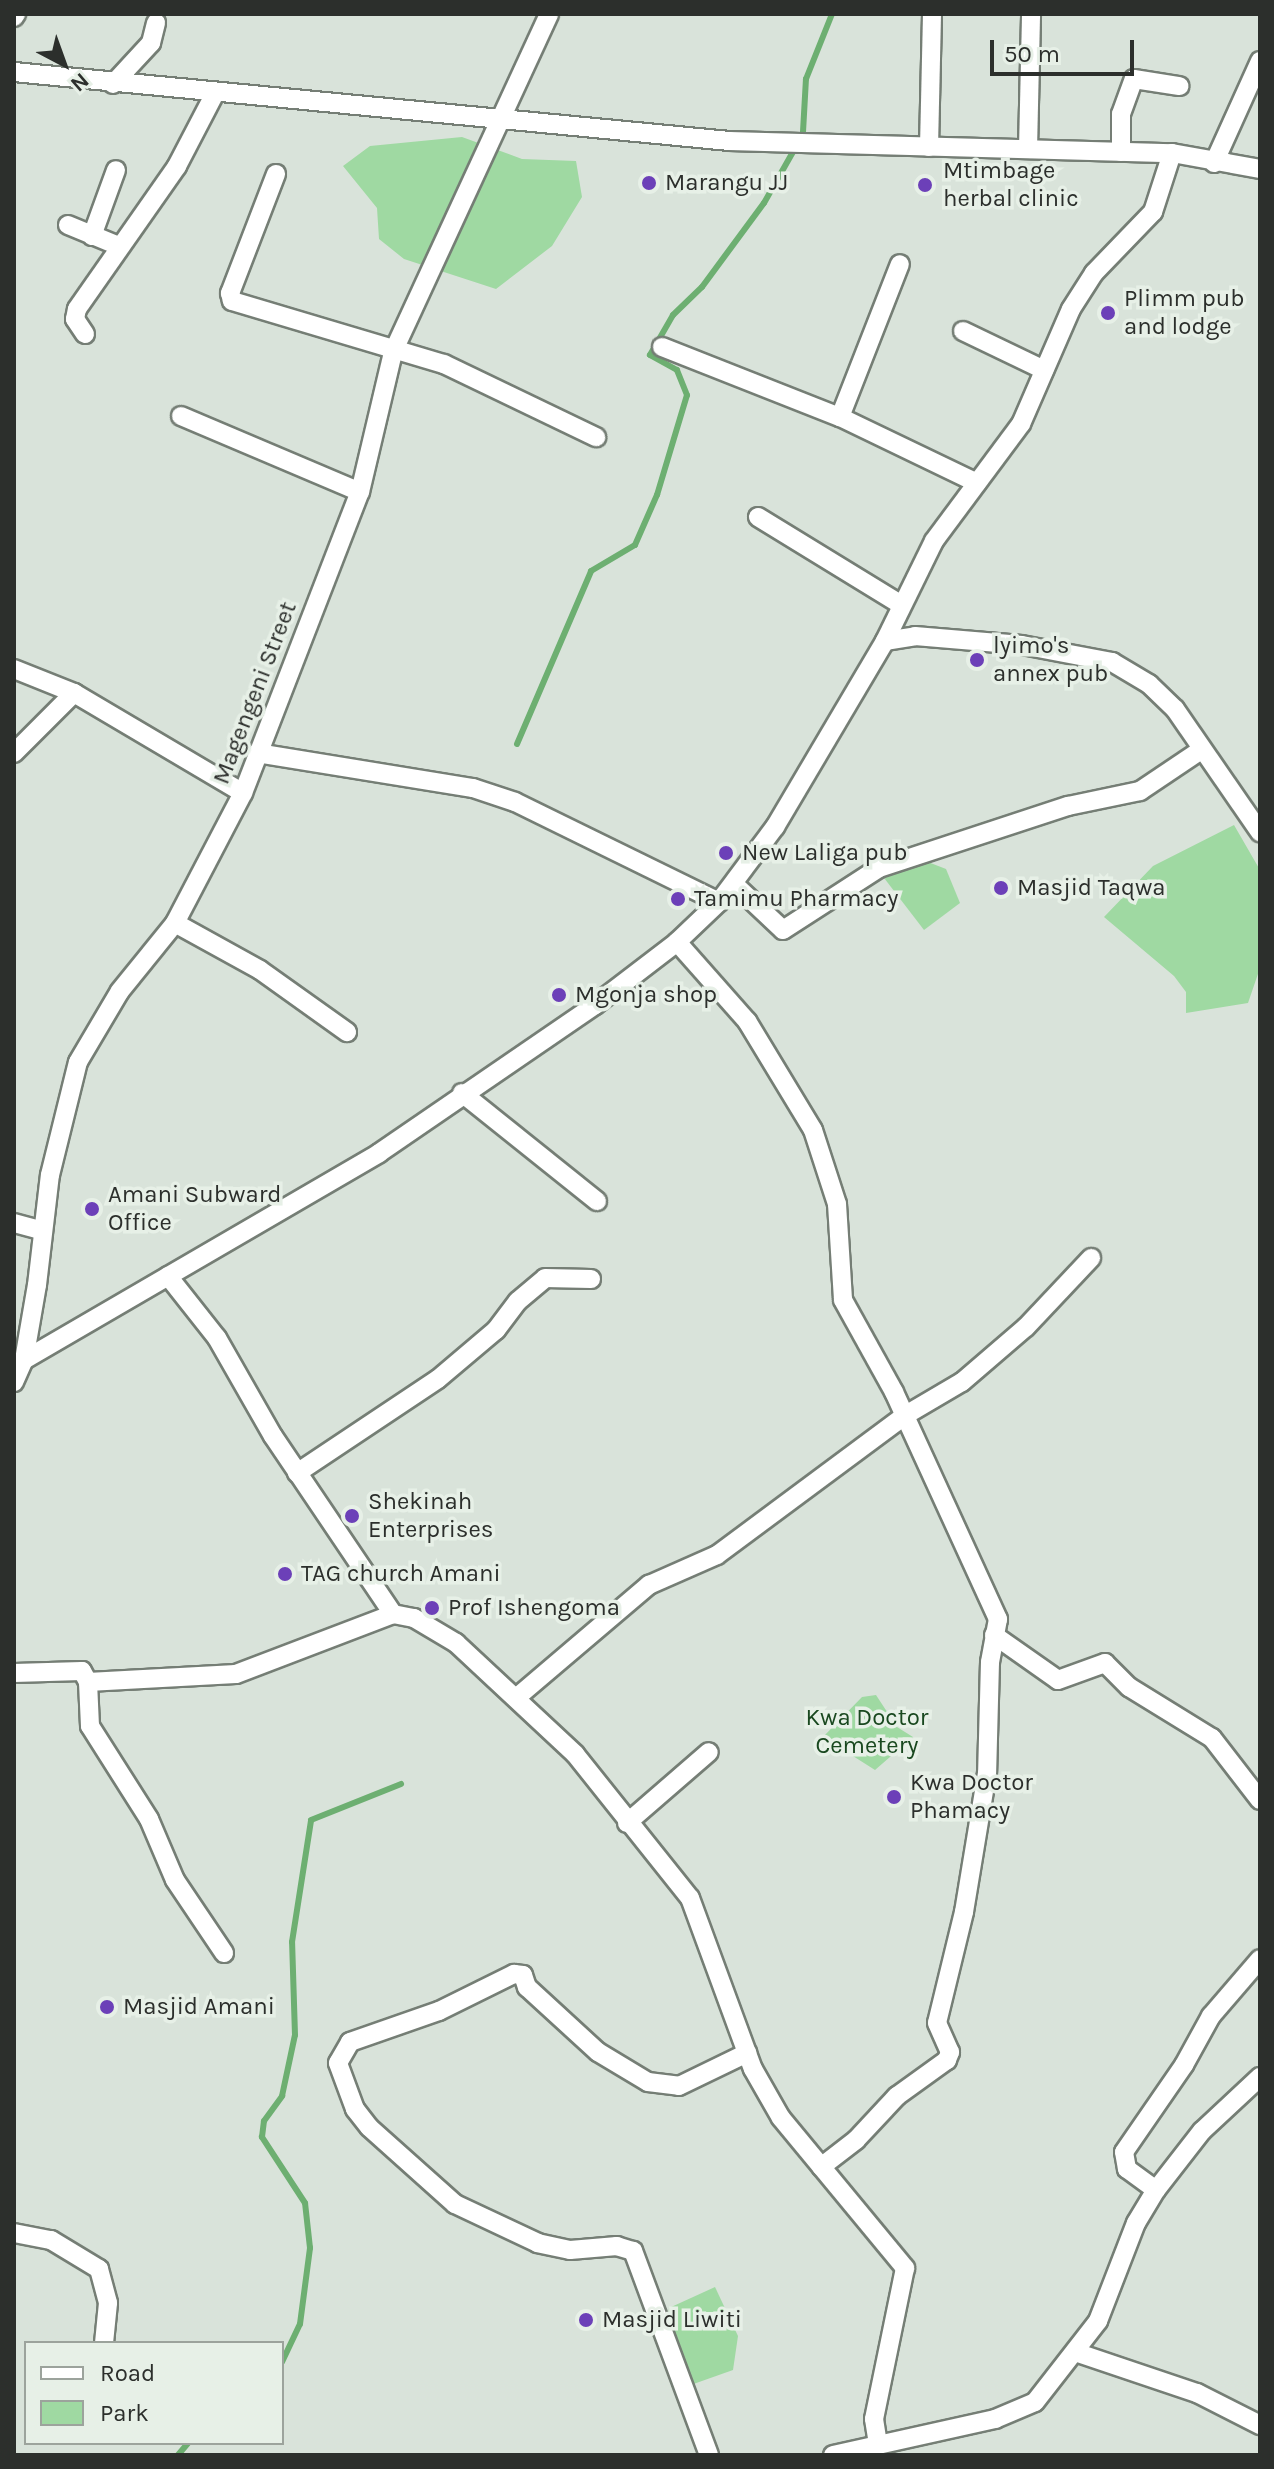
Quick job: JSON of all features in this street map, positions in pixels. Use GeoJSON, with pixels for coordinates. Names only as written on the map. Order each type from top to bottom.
{"type":"FeatureCollection","features":[{"type":"Feature","properties":{"kind":"street","name":"Magengeni Street"},"geometry":{"type":"LineString","coordinates":[[14,1382],[24,1360],[41,1230],[78,1062],[120,991],[175,923],[243,793],[360,492],[393,352],[504,118],[549,14]]}},
{"type":"Feature","properties":{"kind":"street"},"geometry":{"type":"LineString","coordinates":[[929,147],[932,14]]}},
{"type":"Feature","properties":{"kind":"street"},"geometry":{"type":"LineString","coordinates":[[1028,149],[1031,14]]}},
{"type":"Feature","properties":{"kind":"street"},"geometry":{"type":"LineString","coordinates":[[113,84],[151,43],[156,23]]}},
{"type":"Feature","properties":{"kind":"street"},"geometry":{"type":"LineString","coordinates":[[1214,163],[1260,61]]}},
{"type":"Feature","properties":{"kind":"street"},"geometry":{"type":"LineString","coordinates":[[14,72],[214,95],[504,118],[729,141],[1172,153],[1260,169]]}},
{"type":"Feature","properties":{"kind":"street"},"geometry":{"type":"LineString","coordinates":[[1121,152],[1121,114],[1134,79],[1179,86]]}},
{"type":"Feature","properties":{"kind":"street"},"geometry":{"type":"LineString","coordinates":[[85,334],[75,319],[77,309],[177,166],[214,95]]}},
{"type":"Feature","properties":{"kind":"street"},"geometry":{"type":"LineString","coordinates":[[24,1360],[379,1153],[462,1093],[595,1005],[677,942],[719,902],[775,827],[885,641],[900,604],[934,541],[1021,424],[1071,309],[1094,273],[1153,212],[1172,153]]}},
{"type":"Feature","properties":{"kind":"street"},"geometry":{"type":"LineString","coordinates":[[92,236],[116,170]]}},
{"type":"Feature","properties":{"kind":"street"},"geometry":{"type":"LineString","coordinates":[[276,174],[230,293],[232,301],[393,352],[444,364],[596,437]]}},
{"type":"Feature","properties":{"kind":"street"},"geometry":{"type":"LineString","coordinates":[[68,225],[119,246]]}},
{"type":"Feature","properties":{"kind":"street"},"geometry":{"type":"LineString","coordinates":[[840,417],[900,264]]}},
{"type":"Feature","properties":{"kind":"street"},"geometry":{"type":"LineString","coordinates":[[963,331],[1044,370]]}},
{"type":"Feature","properties":{"kind":"street"},"geometry":{"type":"LineString","coordinates":[[662,347],[840,417],[977,483]]}},
{"type":"Feature","properties":{"kind":"street"},"geometry":{"type":"LineString","coordinates":[[181,416],[360,492]]}},
{"type":"Feature","properties":{"kind":"street"},"geometry":{"type":"LineString","coordinates":[[758,517],[900,604]]}},
{"type":"Feature","properties":{"kind":"street"},"geometry":{"type":"LineString","coordinates":[[885,641],[915,636],[1022,645],[1112,662],[1149,684],[1175,709],[1201,750],[1252,800],[1260,832]]}},
{"type":"Feature","properties":{"kind":"street"},"geometry":{"type":"LineString","coordinates":[[14,669],[74,693],[243,793]]}},
{"type":"Feature","properties":{"kind":"street"},"geometry":{"type":"LineString","coordinates":[[14,753],[74,693]]}},
{"type":"Feature","properties":{"kind":"street"},"geometry":{"type":"LineString","coordinates":[[734,884],[783,930],[879,868],[1068,806],[1140,791],[1201,750]]}},
{"type":"Feature","properties":{"kind":"street"},"geometry":{"type":"LineString","coordinates":[[257,753],[432,779],[515,802],[719,902]]}},
{"type":"Feature","properties":{"kind":"street"},"geometry":{"type":"LineString","coordinates":[[175,923],[260,970],[347,1032]]}},
{"type":"Feature","properties":{"kind":"street"},"geometry":{"type":"LineString","coordinates":[[677,942],[747,1021],[813,1130],[837,1204],[843,1300],[904,1416],[987,1587],[998,1619],[994,1635],[987,1773],[964,1912],[937,2023],[950,2052],[821,2167]]}},
{"type":"Feature","properties":{"kind":"street"},"geometry":{"type":"LineString","coordinates":[[462,1093],[597,1201]]}},
{"type":"Feature","properties":{"kind":"street"},"geometry":{"type":"LineString","coordinates":[[14,1223],[41,1230]]}},
{"type":"Feature","properties":{"kind":"street"},"geometry":{"type":"LineString","coordinates":[[516,1698],[649,1585],[717,1555],[904,1416],[962,1382],[1026,1327],[1091,1258]]}},
{"type":"Feature","properties":{"kind":"street"},"geometry":{"type":"LineString","coordinates":[[168,1276],[217,1338],[297,1473],[393,1614]]}},
{"type":"Feature","properties":{"kind":"street"},"geometry":{"type":"LineString","coordinates":[[297,1473],[438,1379],[496,1330],[518,1301],[545,1278],[591,1279]]}},
{"type":"Feature","properties":{"kind":"street"},"geometry":{"type":"LineString","coordinates":[[88,1682],[236,1674],[393,1614],[414,1618],[456,1643],[575,1754],[627,1823],[690,1898],[747,2053],[781,2118],[905,2268],[874,2419],[878,2443]]}},
{"type":"Feature","properties":{"kind":"street"},"geometry":{"type":"LineString","coordinates":[[994,1635],[1058,1680],[1105,1663],[1135,1692],[1212,1738],[1260,1800]]}},
{"type":"Feature","properties":{"kind":"street"},"geometry":{"type":"LineString","coordinates":[[14,1673],[67,1669],[82,1671],[88,1682],[90,1726],[149,1819],[175,1880],[224,1953]]}},
{"type":"Feature","properties":{"kind":"street"},"geometry":{"type":"LineString","coordinates":[[627,1823],[709,1752]]}},
{"type":"Feature","properties":{"kind":"street"},"geometry":{"type":"LineString","coordinates":[[1156,2190],[1127,2169],[1124,2152],[1184,2065],[1211,2016],[1260,1959]]}},
{"type":"Feature","properties":{"kind":"street"},"geometry":{"type":"LineString","coordinates":[[709,2455],[633,2251],[617,2246],[570,2250],[538,2243],[455,2204],[369,2127],[355,2109],[338,2063],[350,2042],[439,2011],[514,1974],[523,1975],[527,1987],[598,2052],[648,2082],[679,2086],[747,2053]]}},
{"type":"Feature","properties":{"kind":"street"},"geometry":{"type":"LineString","coordinates":[[833,2455],[1012,2413],[1050,2389],[1098,2321],[1136,2223],[1156,2190],[1202,2131],[1260,2077]]}},
{"type":"Feature","properties":{"kind":"street"},"geometry":{"type":"LineString","coordinates":[[14,2233],[51,2240],[99,2269],[108,2303],[104,2341]]}},
{"type":"Feature","properties":{"kind":"street"},"geometry":{"type":"LineString","coordinates":[[1078,2353],[1197,2393],[1260,2425]]}},
{"type":"Feature","properties":{"kind":"green space"},"geometry":{"type":"Polygon","coordinates":[[[462,137],[522,159],[576,161],[582,197],[552,246],[496,289],[404,259],[379,239],[377,208],[343,166],[370,146],[462,137]]]}},
{"type":"Feature","properties":{"kind":"green space"},"geometry":{"type":"Polygon","coordinates":[[[1234,825],[1260,870],[1260,968],[1248,1003],[1186,1013],[1186,992],[1174,976],[1104,917],[1153,866],[1234,825]]]}},
{"type":"Feature","properties":{"kind":"green space"},"geometry":{"type":"Polygon","coordinates":[[[910,855],[946,869],[960,903],[924,930],[881,874],[910,855]]]}},
{"type":"Feature","properties":{"kind":"green space","name":"Kwa Doctor Cemetery"},"geometry":{"type":"Polygon","coordinates":[[[876,1695],[897,1727],[913,1737],[875,1770],[823,1737],[862,1697],[876,1695]]]}},
{"type":"Feature","properties":{"kind":"green space"},"geometry":{"type":"Polygon","coordinates":[[[715,2287],[738,2336],[733,2370],[685,2387],[667,2333],[669,2308],[715,2287]]]}},
{"type":"Feature","properties":{"kind":"waterway"},"geometry":{"type":"LineString","coordinates":[[803,132],[806,79],[832,14]]}},
{"type":"Feature","properties":{"kind":"waterway"},"geometry":{"type":"LineString","coordinates":[[517,744],[591,571],[635,545],[657,495],[687,395],[677,370],[650,355],[673,315],[702,287],[764,203],[794,150]]}},
{"type":"Feature","properties":{"kind":"waterway"},"geometry":{"type":"LineString","coordinates":[[284,2358],[300,2324],[310,2248],[305,2203],[262,2137],[264,2121],[282,2096],[295,2035],[292,1942],[311,1820],[401,1784]]}},
{"type":"Feature","properties":{"kind":"waterway"},"geometry":{"type":"LineString","coordinates":[[178,2455],[186,2445]]}},
{"type":"Feature","properties":{"kind":"place","name":"Marangu JJ"},"geometry":{"type":"Point","coordinates":[649,183]}},
{"type":"Feature","properties":{"kind":"place","name":"Mtimbage herbal clinic"},"geometry":{"type":"Point","coordinates":[925,185]}},
{"type":"Feature","properties":{"kind":"place","name":"Plimm pub and lodge"},"geometry":{"type":"Point","coordinates":[1108,313]}},
{"type":"Feature","properties":{"kind":"place","name":"lyimo's annex pub"},"geometry":{"type":"Point","coordinates":[977,660]}},
{"type":"Feature","properties":{"kind":"place","name":"New Laliga pub"},"geometry":{"type":"Point","coordinates":[726,853]}},
{"type":"Feature","properties":{"kind":"place","name":"Masjid Taqwa"},"geometry":{"type":"Point","coordinates":[1001,888]}},
{"type":"Feature","properties":{"kind":"place","name":"Tamimu Pharmacy"},"geometry":{"type":"Point","coordinates":[678,899]}},
{"type":"Feature","properties":{"kind":"place","name":"Mgonja shop"},"geometry":{"type":"Point","coordinates":[559,995]}},
{"type":"Feature","properties":{"kind":"place","name":"Amani Subward Office"},"geometry":{"type":"Point","coordinates":[92,1209]}},
{"type":"Feature","properties":{"kind":"place","name":"Shekinah Enterprises"},"geometry":{"type":"Point","coordinates":[352,1516]}},
{"type":"Feature","properties":{"kind":"place","name":"TAG church Amani"},"geometry":{"type":"Point","coordinates":[285,1574]}},
{"type":"Feature","properties":{"kind":"place","name":"Prof Ishengoma"},"geometry":{"type":"Point","coordinates":[432,1608]}},
{"type":"Feature","properties":{"kind":"place","name":"Kwa Doctor Phamacy"},"geometry":{"type":"Point","coordinates":[894,1797]}},
{"type":"Feature","properties":{"kind":"place","name":"Masjid Amani"},"geometry":{"type":"Point","coordinates":[107,2007]}},
{"type":"Feature","properties":{"kind":"place","name":"Masjid Liwiti"},"geometry":{"type":"Point","coordinates":[586,2320]}}]}
